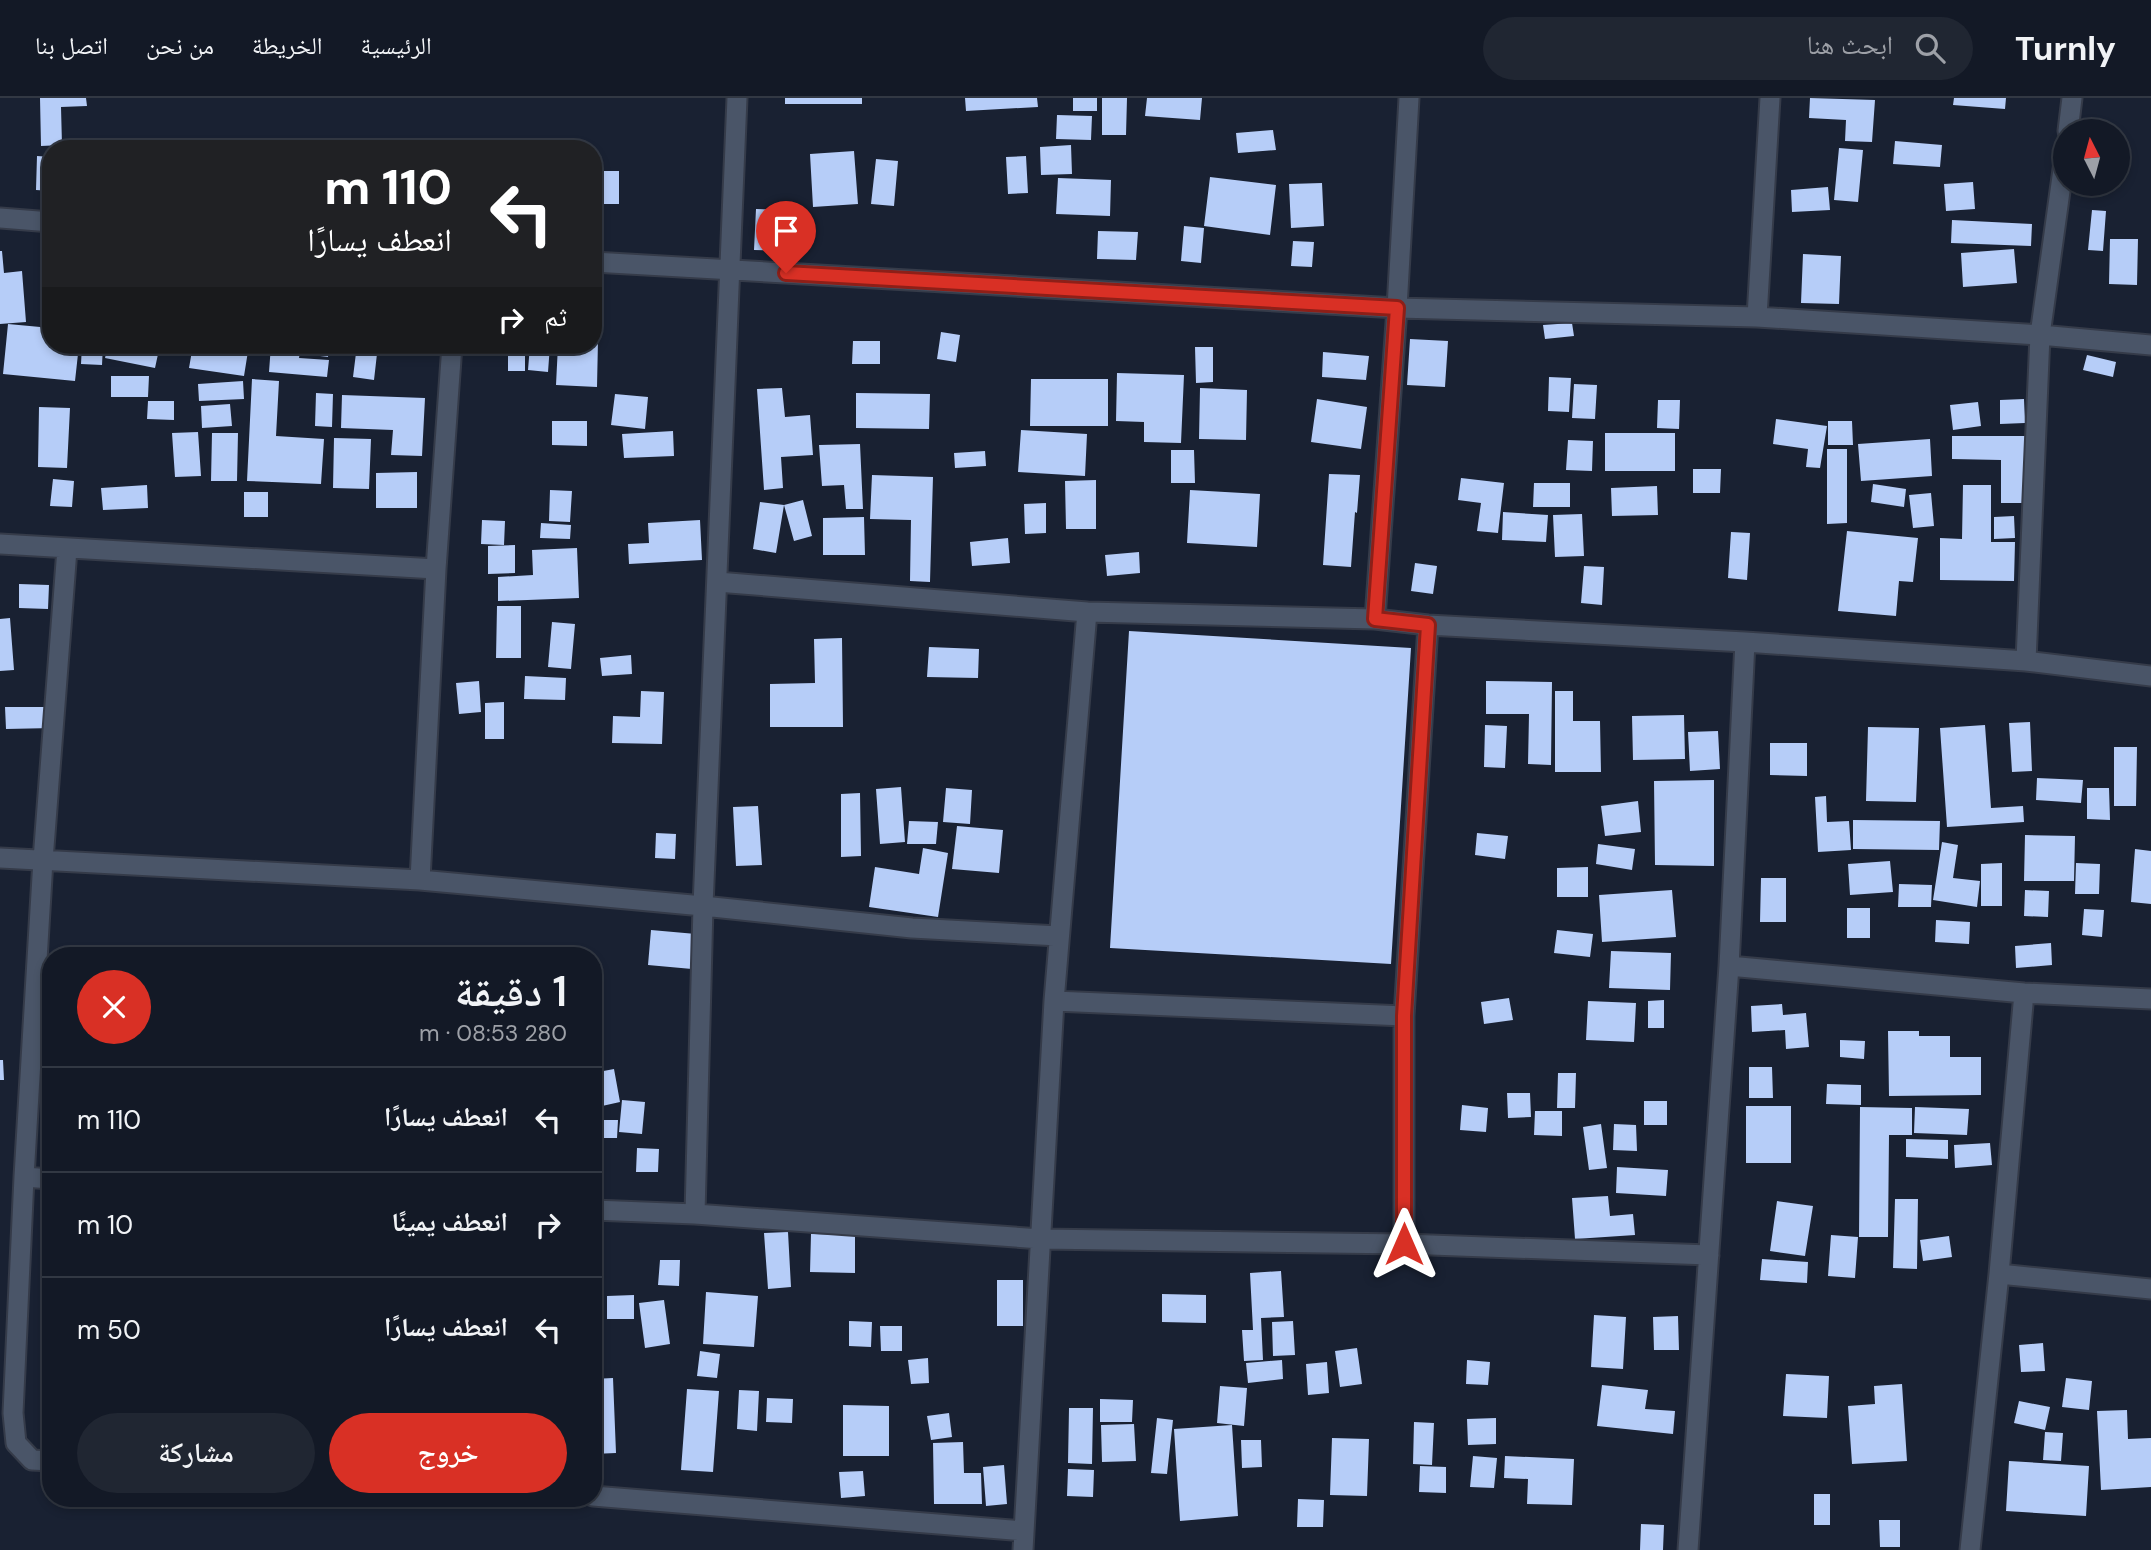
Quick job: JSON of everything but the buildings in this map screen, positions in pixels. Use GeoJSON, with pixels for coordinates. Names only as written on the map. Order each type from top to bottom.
{"type":"FeatureCollection","features":[{"type":"Feature","properties":{"kind":"street"},"geometry":{"type":"LineString","coordinates":[[695,1214],[704,906],[737,98]]}},
{"type":"Feature","properties":{"kind":"street"},"geometry":{"type":"LineString","coordinates":[[1375,619],[1409,98]]}},
{"type":"Feature","properties":{"kind":"street"},"geometry":{"type":"LineString","coordinates":[[1757,317],[1770,98]]}},
{"type":"Feature","properties":{"kind":"street"},"geometry":{"type":"LineString","coordinates":[[2069,119],[2072,98]]}},
{"type":"Feature","properties":{"kind":"street"},"geometry":{"type":"LineString","coordinates":[[2026,661],[2040,335],[2059,196]]}},
{"type":"Feature","properties":{"kind":"street"},"geometry":{"type":"LineString","coordinates":[[0,218],[42,221]]}},
{"type":"Feature","properties":{"kind":"street"},"geometry":{"type":"LineString","coordinates":[[602,263],[1397,308],[1757,317],[2040,335],[2151,345]]}},
{"type":"Feature","properties":{"kind":"street"},"geometry":{"type":"LineString","coordinates":[[420,880],[436,569],[451,354]]}},
{"type":"Feature","properties":{"kind":"street"},"geometry":{"type":"LineString","coordinates":[[0,544],[436,569]]}},
{"type":"Feature","properties":{"kind":"street"},"geometry":{"type":"LineString","coordinates":[[42,1461],[32,1460],[16,1443],[13,1413],[43,860],[67,549]]}},
{"type":"Feature","properties":{"kind":"street"},"geometry":{"type":"LineString","coordinates":[[718,582],[1087,612],[1375,619],[1428,625],[1745,642],[2026,661],[2151,676]]}},
{"type":"Feature","properties":{"kind":"street"},"geometry":{"type":"LineString","coordinates":[[602,1497],[1023,1541],[1054,1001],[1087,612]]}},
{"type":"Feature","properties":{"kind":"street"},"geometry":{"type":"LineString","coordinates":[[1404,1244],[1404,1016],[1428,625]]}},
{"type":"Feature","properties":{"kind":"street"},"geometry":{"type":"LineString","coordinates":[[1688,1550],[1729,966],[1745,642]]}},
{"type":"Feature","properties":{"kind":"street"},"geometry":{"type":"LineString","coordinates":[[0,858],[420,880],[912,928],[1059,936]]}},
{"type":"Feature","properties":{"kind":"street"},"geometry":{"type":"LineString","coordinates":[[1729,966],[2024,993],[2151,999]]}},
{"type":"Feature","properties":{"kind":"street"},"geometry":{"type":"LineString","coordinates":[[1970,1550],[1999,1274],[2024,993]]}},
{"type":"Feature","properties":{"kind":"street"},"geometry":{"type":"LineString","coordinates":[[1054,1001],[1404,1016]]}},
{"type":"Feature","properties":{"kind":"street"},"geometry":{"type":"LineString","coordinates":[[24,1177],[42,1178]]}},
{"type":"Feature","properties":{"kind":"street"},"geometry":{"type":"LineString","coordinates":[[602,1210],[695,1214],[1041,1238],[1404,1244],[1709,1255]]}},
{"type":"Feature","properties":{"kind":"street"},"geometry":{"type":"LineString","coordinates":[[1999,1274],[2151,1289]]}},
{"type":"Feature","properties":{"kind":"route"},"geometry":{"type":"LineString","coordinates":[[786,273],[1397,308],[1375,619],[1428,625],[1404,1016],[1404,1244]]}}]}
